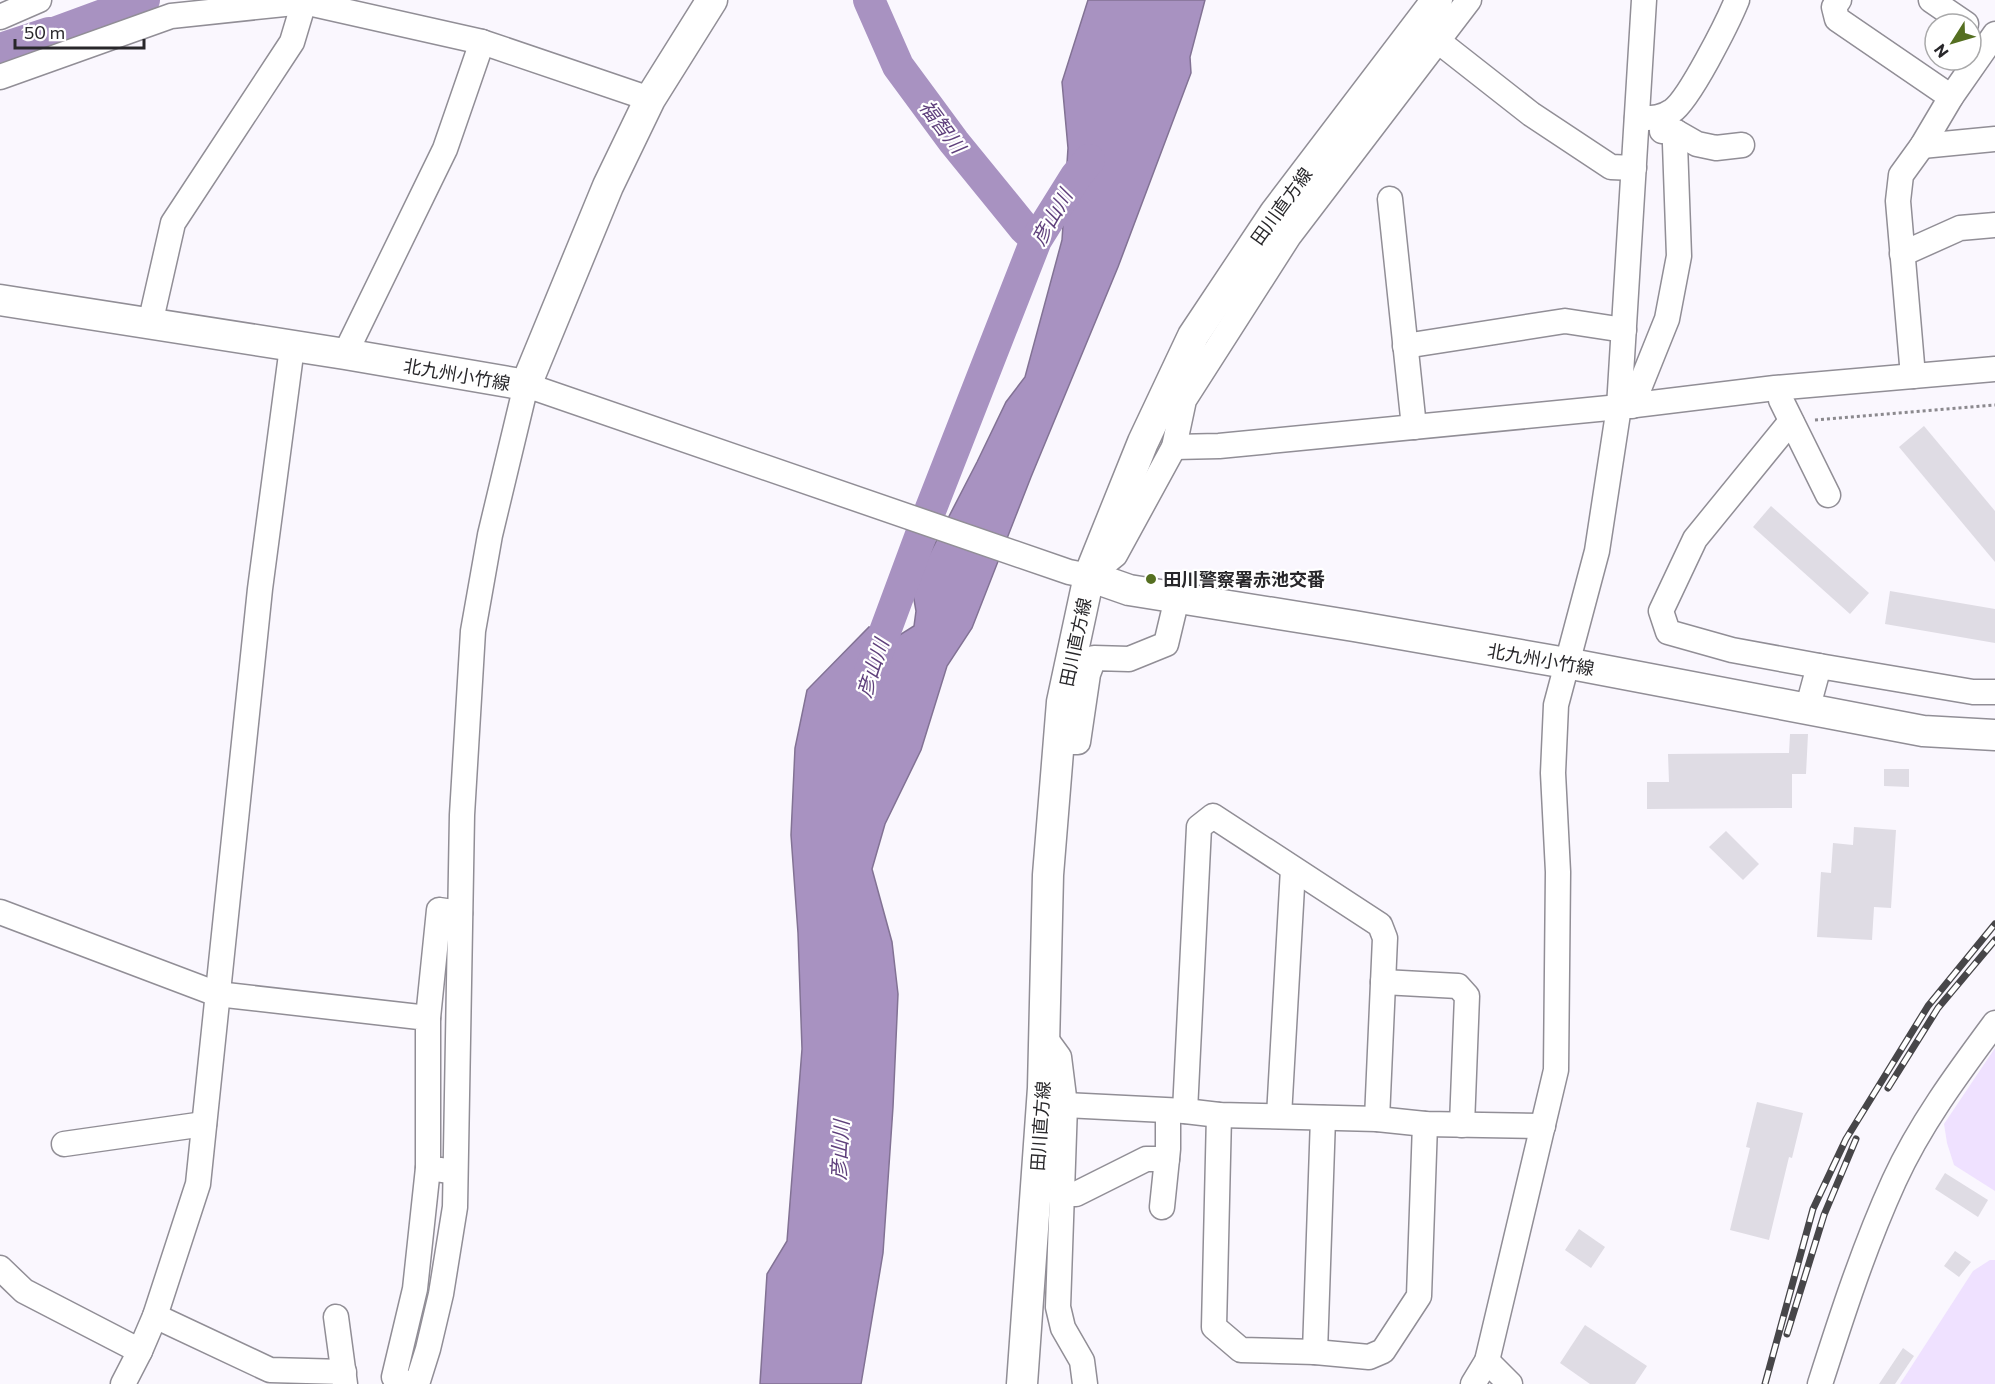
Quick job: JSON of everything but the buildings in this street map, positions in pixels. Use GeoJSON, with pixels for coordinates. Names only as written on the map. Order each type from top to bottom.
{"type":"FeatureCollection","features":[{"type":"Feature","properties":{"kind":"main road","name":"北九州小竹線"},"geometry":{"type":"LineString","coordinates":[[0,300],[345,354],[536,389],[608,186],[650,99],[712,0]]}},
{"type":"Feature","properties":{"kind":"main road","name":"田川直方線"},"geometry":{"type":"LineString","coordinates":[[1022,1384],[1043,1088],[1048,875],[1062,702],[1079,574],[1193,336],[1275,213],[1437,0]]}},
{"type":"Feature","properties":{"kind":"main road","name":"北九州小竹線"},"geometry":{"type":"LineString","coordinates":[[1079,574],[1129,590],[1566,663],[1923,731],[1995,735]]}},
{"type":"Feature","properties":{"kind":"street"},"geometry":{"type":"LineString","coordinates":[[0,16],[39,0]]}},
{"type":"Feature","properties":{"kind":"street"},"geometry":{"type":"LineString","coordinates":[[417,1384],[441,1294],[455,1207],[462,815],[473,631],[490,535],[536,389],[1079,574],[1115,555],[1174,447],[1184,400],[1289,236],[1469,0]]}},
{"type":"Feature","properties":{"kind":"street"},"geometry":{"type":"LineString","coordinates":[[1473,1384],[1486,1361],[1556,1070],[1558,872],[1553,773],[1556,705],[1598,550],[1626,407],[1624,330],[1644,0]]}},
{"type":"Feature","properties":{"kind":"street"},"geometry":{"type":"LineString","coordinates":[[1636,123],[1656,119],[1673,111],[1684,98],[1730,17],[1737,0]]}},
{"type":"Feature","properties":{"kind":"street"},"geometry":{"type":"LineString","coordinates":[[1839,0],[1834,7],[1837,20],[1951,97]]}},
{"type":"Feature","properties":{"kind":"street"},"geometry":{"type":"LineString","coordinates":[[1931,0],[1948,12]]}},
{"type":"Feature","properties":{"kind":"street"},"geometry":{"type":"LineString","coordinates":[[0,77],[171,16],[304,2],[482,42],[650,99]]}},
{"type":"Feature","properties":{"kind":"street"},"geometry":{"type":"LineString","coordinates":[[150,324],[173,223],[292,42],[304,2]]}},
{"type":"Feature","properties":{"kind":"street"},"geometry":{"type":"LineString","coordinates":[[1912,376],[1898,201],[1901,175],[1922,146],[1986,34]]}},
{"type":"Feature","properties":{"kind":"street"},"geometry":{"type":"LineString","coordinates":[[1438,41],[1531,114],[1611,167],[1634,168]]}},
{"type":"Feature","properties":{"kind":"street"},"geometry":{"type":"LineString","coordinates":[[345,354],[445,149],[482,42]]}},
{"type":"Feature","properties":{"kind":"street"},"geometry":{"type":"LineString","coordinates":[[1636,123],[1676,132],[1697,144],[1716,148],[1742,145]]}},
{"type":"Feature","properties":{"kind":"street"},"geometry":{"type":"LineString","coordinates":[[1626,407],[1667,319],[1679,256],[1676,132]]}},
{"type":"Feature","properties":{"kind":"street"},"geometry":{"type":"LineString","coordinates":[[1922,146],[1995,139]]}},
{"type":"Feature","properties":{"kind":"street"},"geometry":{"type":"LineString","coordinates":[[1390,199],[1414,427]]}},
{"type":"Feature","properties":{"kind":"street"},"geometry":{"type":"LineString","coordinates":[[1902,254],[1960,228],[1995,225]]}},
{"type":"Feature","properties":{"kind":"street"},"geometry":{"type":"LineString","coordinates":[[1406,346],[1565,321],[1624,330]]}},
{"type":"Feature","properties":{"kind":"street"},"geometry":{"type":"LineString","coordinates":[[123,1384],[155,1316],[198,1184],[260,589],[292,347]]}},
{"type":"Feature","properties":{"kind":"street"},"geometry":{"type":"LineString","coordinates":[[1174,447],[1220,446],[1626,407],[1780,388],[1995,369]]}},
{"type":"Feature","properties":{"kind":"street"},"geometry":{"type":"LineString","coordinates":[[1780,388],[1781,400],[1828,495]]}},
{"type":"Feature","properties":{"kind":"street"},"geometry":{"type":"LineString","coordinates":[[1792,423],[1787,426],[1695,539],[1661,611],[1668,632],[1732,650],[1819,666],[1973,692],[1995,692]]}},
{"type":"Feature","properties":{"kind":"street"},"geometry":{"type":"LineString","coordinates":[[1059,742],[1078,742],[1088,674],[1094,658],[1129,659],[1167,644],[1177,598]]}},
{"type":"Feature","properties":{"kind":"street"},"geometry":{"type":"LineString","coordinates":[[1807,710],[1819,666]]}},
{"type":"Feature","properties":{"kind":"street"},"geometry":{"type":"LineString","coordinates":[[1162,1207],[1167,1159],[1177,1111],[1199,827],[1213,816],[1380,925],[1385,938],[1377,1119]]}},
{"type":"Feature","properties":{"kind":"street"},"geometry":{"type":"LineString","coordinates":[[1279,1116],[1293,869]]}},
{"type":"Feature","properties":{"kind":"street"},"geometry":{"type":"LineString","coordinates":[[408,1384],[394,1377],[415,1289],[428,1168],[428,1018],[439,910],[460,913]]}},
{"type":"Feature","properties":{"kind":"street"},"geometry":{"type":"LineString","coordinates":[[0,913],[217,994],[428,1018]]}},
{"type":"Feature","properties":{"kind":"street"},"geometry":{"type":"LineString","coordinates":[[1383,982],[1458,986],[1467,996],[1462,1125]]}},
{"type":"Feature","properties":{"kind":"street"},"geometry":{"type":"LineString","coordinates":[[1820,1384],[1846,1301],[1895,1179],[1950,1083],[1995,1023]]}},
{"type":"Feature","properties":{"kind":"street"},"geometry":{"type":"LineString","coordinates":[[1043,1035],[1059,1056],[1065,1105],[1058,1307],[1063,1328],[1082,1361],[1085,1384]]}},
{"type":"Feature","properties":{"kind":"street"},"geometry":{"type":"LineString","coordinates":[[1065,1105],[1219,1115],[1377,1119],[1425,1124],[1543,1126]]}},
{"type":"Feature","properties":{"kind":"street"},"geometry":{"type":"LineString","coordinates":[[1219,1115],[1214,1327],[1241,1350],[1315,1352],[1368,1357],[1383,1351],[1419,1296],[1425,1124]]}},
{"type":"Feature","properties":{"kind":"street"},"geometry":{"type":"LineString","coordinates":[[1315,1352],[1323,1118]]}},
{"type":"Feature","properties":{"kind":"street"},"geometry":{"type":"LineString","coordinates":[[64,1144],[204,1124]]}},
{"type":"Feature","properties":{"kind":"street"},"geometry":{"type":"LineString","coordinates":[[1062,1194],[1076,1194],[1146,1159],[1167,1159]]}},
{"type":"Feature","properties":{"kind":"street"},"geometry":{"type":"LineString","coordinates":[[428,1168],[455,1172]]}},
{"type":"Feature","properties":{"kind":"street"},"geometry":{"type":"LineString","coordinates":[[0,1268],[24,1291],[140,1351]]}},
{"type":"Feature","properties":{"kind":"street"},"geometry":{"type":"LineString","coordinates":[[155,1316],[270,1370],[345,1378],[336,1317]]}},
{"type":"Feature","properties":{"kind":"street"},"geometry":{"type":"LineString","coordinates":[[1486,1361],[1510,1384]]}},
{"type":"Feature","properties":{"kind":"path"},"geometry":{"type":"LineString","coordinates":[[1792,423],[1995,405]]}},
{"type":"Feature","properties":{"kind":"shaded area"},"geometry":{"type":"Polygon","coordinates":[[[1995,1048],[1995,1191],[1954,1165],[1944,1124],[1995,1048]]]}},
{"type":"Feature","properties":{"kind":"shaded area"},"geometry":{"type":"Polygon","coordinates":[[[1990,1260],[1995,1260],[1995,1384],[1900,1384],[1973,1271],[1990,1260]]]}},
{"type":"Feature","properties":{"kind":"water"},"geometry":{"type":"Polygon","coordinates":[[[1088,0],[1205,0],[1190,57],[1191,73],[1118,267],[1031,477],[972,628],[947,666],[921,750],[885,824],[872,869],[892,942],[898,994],[883,1253],[861,1384],[760,1384],[767,1274],[787,1241],[802,1049],[798,933],[791,835],[795,748],[807,690],[869,627],[895,638],[914,626],[916,611],[912,588],[1006,402],[1025,377],[1062,240],[1068,148],[1062,82],[1088,0]]]}},
{"type":"Feature","properties":{"kind":"waterway","name":"福智川"},"geometry":{"type":"LineString","coordinates":[[0,49],[54,33],[144,0]]}},
{"type":"Feature","properties":{"kind":"waterway","name":"福智川"},"geometry":{"type":"LineString","coordinates":[[869,0],[898,66],[954,142],[1024,228],[1036,239]]}},
{"type":"Feature","properties":{"kind":"waterway","name":"彦山川"},"geometry":{"type":"LineString","coordinates":[[870,672],[926,521],[1036,240],[1076,176],[1089,160]]}},
{"type":"Feature","properties":{"kind":"railway"},"geometry":{"type":"LineString","coordinates":[[1765,1384],[1813,1209],[1846,1139],[1928,1006],[1995,924]]}},
{"type":"Feature","properties":{"kind":"railway"},"geometry":{"type":"LineString","coordinates":[[1888,1088],[1938,1008],[1995,940]]}},
{"type":"Feature","properties":{"kind":"railway"},"geometry":{"type":"LineString","coordinates":[[1787,1334],[1824,1215],[1856,1139]]}},
{"type":"Feature","properties":{"kind":"place","name":"田川警察署赤池交番"},"geometry":{"type":"Point","coordinates":[1151,579]}}]}
